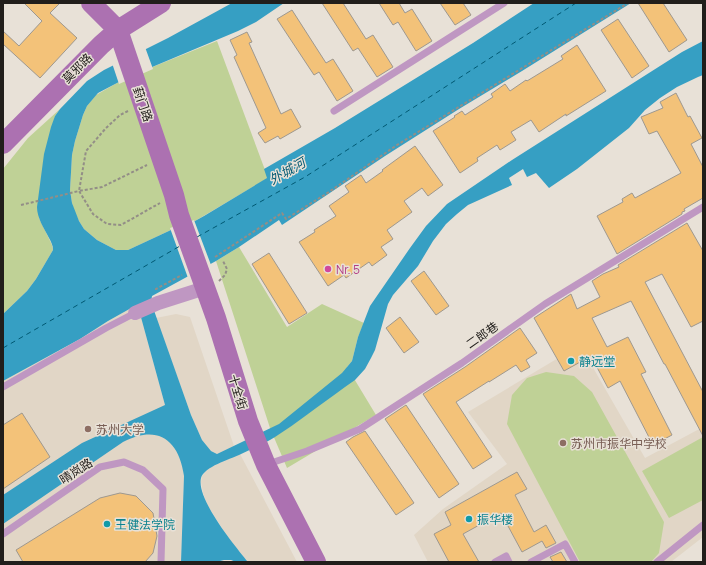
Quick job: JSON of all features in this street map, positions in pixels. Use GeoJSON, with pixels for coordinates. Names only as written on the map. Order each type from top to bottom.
{"type":"FeatureCollection","features":[{"type":"Feature","properties":{"kind":"main road","name":"葑门路"},"geometry":{"type":"LineString","coordinates":[[91,3],[118,30],[174,195],[179,215]]}},
{"type":"Feature","properties":{"kind":"main road","name":"莫邪路"},"geometry":{"type":"LineString","coordinates":[[3,144],[91,53],[118,30],[161,3]]}},
{"type":"Feature","properties":{"kind":"main road","name":"十全街"},"geometry":{"type":"LineString","coordinates":[[179,215],[216,318],[244,412],[260,449],[316,562]]}},
{"type":"Feature","properties":{"kind":"street"},"geometry":{"type":"LineString","coordinates":[[135,313],[204,284]]}},
{"type":"Feature","properties":{"kind":"lane"},"geometry":{"type":"LineString","coordinates":[[334,111],[504,3]]}},
{"type":"Feature","properties":{"kind":"lane","name":"二郎巷"},"geometry":{"type":"LineString","coordinates":[[260,449],[307,451],[360,429],[462,363],[545,304],[703,207]]}},
{"type":"Feature","properties":{"kind":"lane"},"geometry":{"type":"LineString","coordinates":[[3,387],[135,313]]}},
{"type":"Feature","properties":{"kind":"lane","name":"晴岚路"},"geometry":{"type":"LineString","coordinates":[[3,534],[100,467],[124,462],[143,470],[163,489],[161,562]]}},
{"type":"Feature","properties":{"kind":"lane"},"geometry":{"type":"LineString","coordinates":[[657,562],[703,525]]}},
{"type":"Feature","properties":{"kind":"lane"},"geometry":{"type":"LineString","coordinates":[[530,562],[565,544],[575,562]]}},
{"type":"Feature","properties":{"kind":"lane"},"geometry":{"type":"LineString","coordinates":[[494,562],[506,556],[509,562]]}},
{"type":"Feature","properties":{"kind":"path"},"geometry":{"type":"LineString","coordinates":[[215,257],[282,213],[286,219],[298,212],[397,145],[628,3]]}},
{"type":"Feature","properties":{"kind":"path"},"geometry":{"type":"LineString","coordinates":[[142,104],[120,115],[106,128],[86,151],[79,191],[93,214],[106,224],[121,224],[174,195]]}},
{"type":"Feature","properties":{"kind":"path"},"geometry":{"type":"LineString","coordinates":[[21,205],[102,187],[161,158]]}},
{"type":"Feature","properties":{"kind":"path"},"geometry":{"type":"LineString","coordinates":[[204,284],[219,282],[225,275],[227,269],[223,261]]}},
{"type":"Feature","properties":{"kind":"path"},"geometry":{"type":"LineString","coordinates":[[156,289],[182,275]]}},
{"type":"Feature","properties":{"kind":"shaded area","name":"苏州大学"},"geometry":{"type":"Polygon","coordinates":[[[133,307],[139,310],[165,405],[181,453],[184,476],[181,562],[3,562],[3,381],[80,339],[133,307]]]}},
{"type":"Feature","properties":{"kind":"shaded area"},"geometry":{"type":"Polygon","coordinates":[[[176,314],[190,317],[234,446],[217,454],[207,448],[202,440],[191,415],[156,318],[176,314]]]}},
{"type":"Feature","properties":{"kind":"shaded area","name":"苏州市振华中学校"},"geometry":{"type":"Polygon","coordinates":[[[580,345],[645,458],[703,427],[703,537],[671,562],[428,562],[414,535],[443,509],[507,464],[468,412],[580,345]]]}},
{"type":"Feature","properties":{"kind":"shaded area"},"geometry":{"type":"Polygon","coordinates":[[[240,454],[297,562],[248,562],[229,539],[208,506],[203,493],[201,482],[202,476],[213,466],[240,454]]]}},
{"type":"Feature","properties":{"kind":"green space"},"geometry":{"type":"Polygon","coordinates":[[[217,41],[268,178],[195,221],[171,230],[128,250],[116,250],[97,240],[84,229],[79,221],[74,211],[70,190],[72,155],[75,141],[87,106],[96,95],[117,83],[217,41]]]}},
{"type":"Feature","properties":{"kind":"green space"},"geometry":{"type":"Polygon","coordinates":[[[60,109],[55,116],[39,218],[53,250],[27,291],[3,314],[3,169],[28,138],[60,109]]]}},
{"type":"Feature","properties":{"kind":"green space"},"geometry":{"type":"Polygon","coordinates":[[[239,247],[287,327],[322,304],[364,323],[358,337],[352,361],[347,367],[376,415],[287,468],[270,428],[216,261],[239,247]]]}},
{"type":"Feature","properties":{"kind":"green space"},"geometry":{"type":"Polygon","coordinates":[[[546,372],[574,376],[592,392],[664,522],[659,553],[651,562],[580,562],[507,424],[512,395],[527,378],[546,372]]]}},
{"type":"Feature","properties":{"kind":"green space"},"geometry":{"type":"Polygon","coordinates":[[[703,437],[703,500],[669,518],[642,471],[703,437]]]}},
{"type":"Feature","properties":{"kind":"water","name":"外城河"},"geometry":{"type":"Polygon","coordinates":[[[232,3],[284,3],[256,22],[238,31],[117,83],[98,93],[87,106],[75,141],[72,155],[70,190],[72,203],[84,229],[97,240],[116,250],[128,250],[204,216],[267,178],[264,169],[335,128],[473,43],[534,3],[631,3],[385,156],[282,225],[279,220],[216,261],[152,296],[151,302],[191,415],[202,440],[211,451],[217,454],[279,424],[342,373],[352,361],[358,337],[370,306],[426,226],[447,204],[512,160],[682,52],[703,41],[703,75],[677,87],[660,98],[645,110],[629,128],[577,169],[549,188],[536,173],[527,177],[523,169],[509,178],[512,185],[468,205],[446,224],[433,241],[418,266],[393,295],[388,304],[375,350],[365,369],[355,380],[275,437],[212,467],[203,474],[201,478],[201,487],[204,498],[210,510],[226,534],[248,562],[224,560],[216,562],[181,562],[184,476],[177,453],[171,444],[164,438],[156,435],[135,437],[123,442],[3,524],[3,495],[82,443],[165,405],[139,310],[133,307],[80,339],[3,381],[3,314],[27,291],[53,250],[51,242],[39,219],[37,207],[44,154],[55,116],[87,81],[104,70],[168,38],[232,3]]]}},
{"type":"Feature","properties":{"kind":"pier"},"geometry":{"type":"Polygon","coordinates":[[[145,47],[153,69],[119,84],[112,63],[145,47]]]}},
{"type":"Feature","properties":{"kind":"pier"},"geometry":{"type":"Polygon","coordinates":[[[194,220],[211,265],[188,278],[170,228],[194,220]]]}},
{"type":"Feature","properties":{"kind":"building"},"geometry":{"type":"Polygon","coordinates":[[[24,3],[60,3],[50,13],[77,38],[40,78],[3,44],[3,31],[19,46],[42,21],[24,3]]]}},
{"type":"Feature","properties":{"kind":"building"},"geometry":{"type":"Polygon","coordinates":[[[322,3],[343,3],[366,39],[373,35],[393,67],[377,77],[358,48],[353,51],[322,3]]]}},
{"type":"Feature","properties":{"kind":"building"},"geometry":{"type":"Polygon","coordinates":[[[379,3],[399,3],[405,13],[412,9],[432,41],[416,51],[398,22],[393,25],[379,3]]]}},
{"type":"Feature","properties":{"kind":"building"},"geometry":{"type":"Polygon","coordinates":[[[440,3],[463,3],[471,15],[455,25],[440,3]]]}},
{"type":"Feature","properties":{"kind":"building"},"geometry":{"type":"Polygon","coordinates":[[[638,3],[663,3],[687,40],[669,52],[638,3]]]}},
{"type":"Feature","properties":{"kind":"building"},"geometry":{"type":"Polygon","coordinates":[[[292,10],[326,63],[333,59],[353,91],[337,101],[319,72],[314,75],[277,19],[292,10]]]}},
{"type":"Feature","properties":{"kind":"building"},"geometry":{"type":"Polygon","coordinates":[[[618,19],[649,66],[632,78],[601,30],[618,19]]]}},
{"type":"Feature","properties":{"kind":"building"},"geometry":{"type":"Polygon","coordinates":[[[247,32],[252,42],[249,43],[281,114],[291,109],[301,127],[280,139],[278,136],[265,143],[258,133],[266,128],[234,57],[237,55],[230,40],[247,32]]]}},
{"type":"Feature","properties":{"kind":"building"},"geometry":{"type":"Polygon","coordinates":[[[577,45],[606,91],[566,116],[566,114],[539,132],[531,120],[511,132],[516,140],[500,150],[497,145],[477,158],[478,161],[460,173],[433,131],[462,111],[465,115],[493,97],[491,94],[505,84],[510,91],[526,80],[527,81],[563,59],[561,56],[577,45]]]}},
{"type":"Feature","properties":{"kind":"building"},"geometry":{"type":"Polygon","coordinates":[[[676,93],[688,117],[690,116],[702,138],[691,144],[703,167],[703,198],[684,209],[685,211],[682,212],[682,214],[617,254],[597,216],[623,202],[622,199],[632,193],[635,198],[681,173],[657,131],[649,134],[641,117],[663,108],[660,102],[676,93]]]}},
{"type":"Feature","properties":{"kind":"building"},"geometry":{"type":"Polygon","coordinates":[[[415,146],[443,185],[428,196],[422,188],[404,201],[412,212],[387,230],[393,239],[381,247],[387,255],[372,266],[369,262],[346,278],[344,275],[328,286],[299,242],[336,216],[329,206],[349,192],[345,186],[361,175],[366,183],[415,146]]]}},
{"type":"Feature","properties":{"kind":"building"},"geometry":{"type":"Polygon","coordinates":[[[687,223],[703,251],[703,321],[691,327],[662,274],[645,282],[703,392],[703,436],[631,301],[592,318],[607,347],[628,337],[646,372],[641,374],[672,435],[653,445],[620,381],[608,388],[591,356],[564,371],[534,318],[571,294],[577,309],[600,297],[592,281],[619,267],[618,265],[687,223]]]}},
{"type":"Feature","properties":{"kind":"building"},"geometry":{"type":"Polygon","coordinates":[[[269,253],[307,313],[289,324],[252,264],[269,253]]]}},
{"type":"Feature","properties":{"kind":"building"},"geometry":{"type":"Polygon","coordinates":[[[424,271],[449,306],[436,315],[411,281],[424,271]]]}},
{"type":"Feature","properties":{"kind":"building"},"geometry":{"type":"Polygon","coordinates":[[[400,317],[419,342],[404,353],[386,328],[400,317]]]}},
{"type":"Feature","properties":{"kind":"building"},"geometry":{"type":"Polygon","coordinates":[[[520,328],[537,353],[526,360],[530,367],[521,372],[516,365],[456,402],[492,457],[473,469],[423,394],[465,367],[520,328]]]}},
{"type":"Feature","properties":{"kind":"building"},"geometry":{"type":"Polygon","coordinates":[[[406,405],[459,484],[439,498],[385,419],[406,405]]]}},
{"type":"Feature","properties":{"kind":"building"},"geometry":{"type":"Polygon","coordinates":[[[22,413],[50,457],[3,489],[3,425],[22,413]]]}},
{"type":"Feature","properties":{"kind":"building"},"geometry":{"type":"Polygon","coordinates":[[[365,431],[414,503],[396,515],[346,442],[365,431]]]}},
{"type":"Feature","properties":{"kind":"building","name":"振华楼"},"geometry":{"type":"Polygon","coordinates":[[[517,472],[527,489],[515,495],[534,532],[546,525],[556,543],[546,548],[542,541],[522,552],[501,513],[463,534],[479,562],[449,562],[434,534],[451,525],[445,512],[517,472]]]}},
{"type":"Feature","properties":{"kind":"building","name":"王健法学院"},"geometry":{"type":"Polygon","coordinates":[[[120,493],[136,496],[153,513],[157,536],[153,553],[145,562],[23,562],[16,550],[100,498],[120,493]]]}},
{"type":"Feature","properties":{"kind":"building"},"geometry":{"type":"Polygon","coordinates":[[[561,552],[567,562],[553,562],[550,557],[561,552]]]}},
{"type":"Feature","properties":{"kind":"ferry route"},"geometry":{"type":"LineString","coordinates":[[197,237],[305,177],[576,3]]}},
{"type":"Feature","properties":{"kind":"ferry route"},"geometry":{"type":"LineString","coordinates":[[3,348],[180,246]]}},
{"type":"Feature","properties":{"kind":"place","name":"Nr. 5"},"geometry":{"type":"Point","coordinates":[328,269]}},
{"type":"Feature","properties":{"kind":"place","name":"静远堂"},"geometry":{"type":"Point","coordinates":[571,361]}},
{"type":"Feature","properties":{"kind":"place","name":"苏州大学"},"geometry":{"type":"Point","coordinates":[88,429]}},
{"type":"Feature","properties":{"kind":"place","name":"苏州市振华中学校"},"geometry":{"type":"Point","coordinates":[563,443]}},
{"type":"Feature","properties":{"kind":"place","name":"振华楼"},"geometry":{"type":"Point","coordinates":[469,519]}},
{"type":"Feature","properties":{"kind":"place","name":"王健法学院"},"geometry":{"type":"Point","coordinates":[107,524]}}]}
